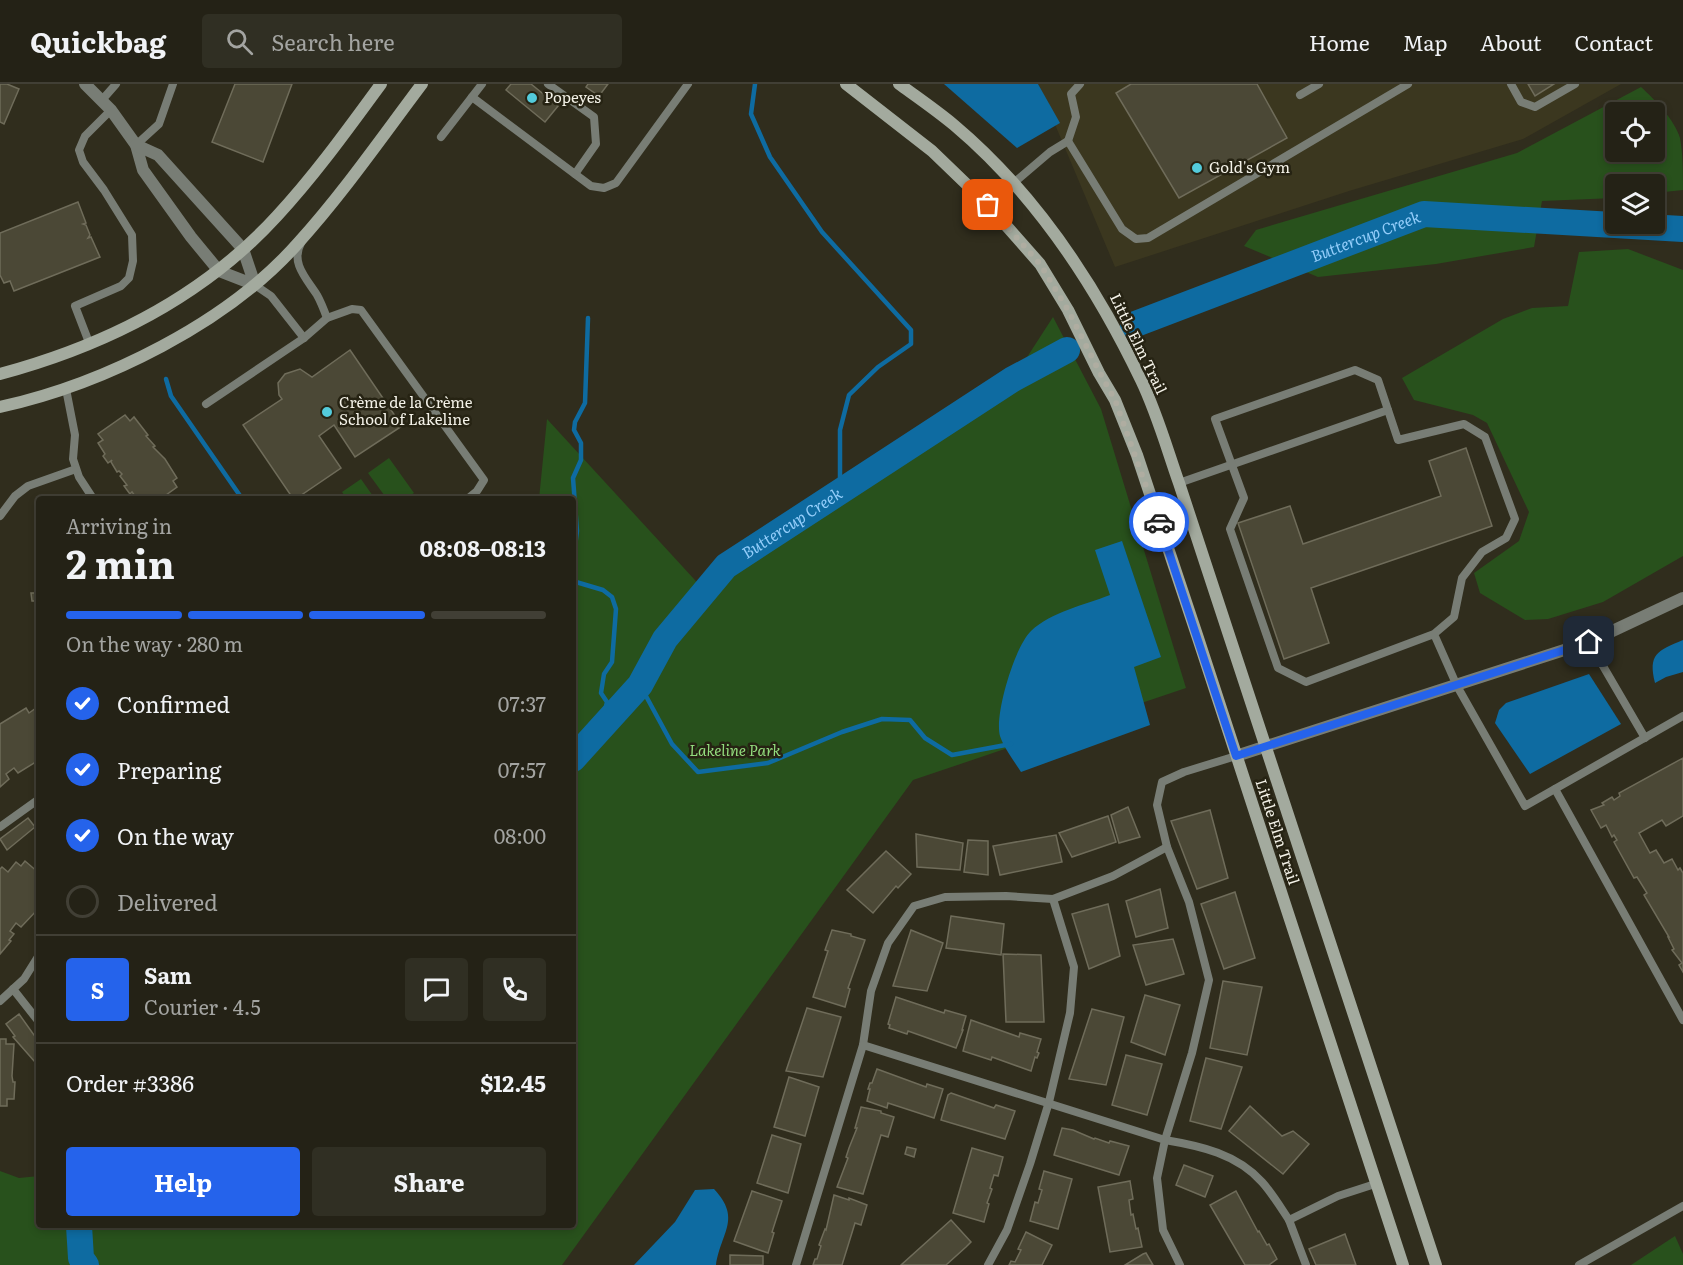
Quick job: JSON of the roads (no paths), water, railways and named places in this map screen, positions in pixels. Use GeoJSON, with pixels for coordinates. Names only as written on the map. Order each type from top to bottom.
{"type":"FeatureCollection","features":[{"type":"Feature","properties":{"kind":"street"},"geometry":{"type":"LineString","coordinates":[[85,84],[102,100],[136,145],[143,170],[191,237],[219,271],[255,285]]}},
{"type":"Feature","properties":{"kind":"street"},"geometry":{"type":"LineString","coordinates":[[0,374],[90,345],[140,321],[219,271],[277,217],[324,161],[381,84]]}},
{"type":"Feature","properties":{"kind":"street"},"geometry":{"type":"LineString","coordinates":[[0,407],[66,389],[119,368],[166,344],[255,285],[305,236],[341,193],[422,84]]}},
{"type":"Feature","properties":{"kind":"street","name":"Little Elm Trail"},"geometry":{"type":"LineString","coordinates":[[846,84],[932,151],[988,205],[1040,264],[1068,310],[1115,400],[1137,455],[1403,1265]]}},
{"type":"Feature","properties":{"kind":"street","name":"Little Elm Trail"},"geometry":{"type":"LineString","coordinates":[[898,84],[954,125],[1014,184],[1061,239],[1097,295],[1142,382],[1179,483],[1267,747],[1436,1265]]}},
{"type":"Feature","properties":{"kind":"street"},"geometry":{"type":"LineString","coordinates":[[136,145],[158,155],[243,249],[255,285]]}},
{"type":"Feature","properties":{"kind":"street"},"geometry":{"type":"LineString","coordinates":[[1236,756],[1589,642],[1683,598]]}},
{"type":"Feature","properties":{"kind":"lane"},"geometry":{"type":"LineString","coordinates":[[102,100],[116,84]]}},
{"type":"Feature","properties":{"kind":"lane"},"geometry":{"type":"LineString","coordinates":[[136,145],[159,124],[173,84]]}},
{"type":"Feature","properties":{"kind":"lane"},"geometry":{"type":"LineString","coordinates":[[441,137],[482,84]]}},
{"type":"Feature","properties":{"kind":"lane"},"geometry":{"type":"LineString","coordinates":[[549,84],[594,117],[596,144],[575,174]]}},
{"type":"Feature","properties":{"kind":"lane"},"geometry":{"type":"LineString","coordinates":[[472,97],[591,186],[604,189],[616,183],[688,84]]}},
{"type":"Feature","properties":{"kind":"lane"},"geometry":{"type":"LineString","coordinates":[[988,205],[1050,152],[1068,141],[1076,117],[1071,94],[1080,84]]}},
{"type":"Feature","properties":{"kind":"lane"},"geometry":{"type":"LineString","coordinates":[[1300,95],[1318,84]]}},
{"type":"Feature","properties":{"kind":"lane"},"geometry":{"type":"LineString","coordinates":[[1068,141],[1122,229],[1136,239],[1148,238],[1408,84]]}},
{"type":"Feature","properties":{"kind":"lane"},"geometry":{"type":"LineString","coordinates":[[1511,84],[1521,102],[1534,107],[1575,84]]}},
{"type":"Feature","properties":{"kind":"lane"},"geometry":{"type":"LineString","coordinates":[[90,345],[75,306],[121,286],[129,278],[133,261],[132,235],[104,190],[83,162],[80,150],[85,136],[111,111]]}},
{"type":"Feature","properties":{"kind":"lane"},"geometry":{"type":"LineString","coordinates":[[305,236],[297,249],[296,257],[303,276],[318,297],[327,318]]}},
{"type":"Feature","properties":{"kind":"lane"},"geometry":{"type":"LineString","coordinates":[[255,285],[271,296],[304,338]]}},
{"type":"Feature","properties":{"kind":"lane"},"geometry":{"type":"LineString","coordinates":[[206,404],[304,338],[327,318],[352,309],[361,310],[484,480],[471,496]]}},
{"type":"Feature","properties":{"kind":"lane"},"geometry":{"type":"LineString","coordinates":[[1355,370],[1378,380],[1398,440],[1464,424],[1485,437],[1515,519],[1506,538],[1482,552],[1462,578],[1454,617],[1434,634],[1306,681],[1278,668],[1230,529],[1244,498],[1232,465],[1215,420],[1355,370]]}},
{"type":"Feature","properties":{"kind":"lane"},"geometry":{"type":"LineString","coordinates":[[66,389],[75,435],[73,459],[79,477],[91,496]]}},
{"type":"Feature","properties":{"kind":"lane"},"geometry":{"type":"LineString","coordinates":[[1179,483],[1388,410]]}},
{"type":"Feature","properties":{"kind":"lane"},"geometry":{"type":"LineString","coordinates":[[0,516],[15,496],[28,486],[76,469]]}},
{"type":"Feature","properties":{"kind":"lane"},"geometry":{"type":"LineString","coordinates":[[1434,634],[1457,686],[1525,806],[1683,716]]}},
{"type":"Feature","properties":{"kind":"lane"},"geometry":{"type":"LineString","coordinates":[[1589,642],[1645,738]]}},
{"type":"Feature","properties":{"kind":"lane"},"geometry":{"type":"LineString","coordinates":[[1180,1265],[1163,1230],[1157,1178],[1165,1140],[1192,1053],[1209,980],[1188,902],[1167,848],[1157,805],[1162,782],[1184,772],[1236,756]]}},
{"type":"Feature","properties":{"kind":"lane"},"geometry":{"type":"LineString","coordinates":[[1555,789],[1683,1020]]}},
{"type":"Feature","properties":{"kind":"lane"},"geometry":{"type":"LineString","coordinates":[[0,827],[36,801]]}},
{"type":"Feature","properties":{"kind":"lane"},"geometry":{"type":"LineString","coordinates":[[796,1265],[863,1045],[872,991],[888,943],[914,906],[945,897],[1006,896],[1053,899],[1113,876],[1167,848]]}},
{"type":"Feature","properties":{"kind":"lane"},"geometry":{"type":"LineString","coordinates":[[988,1265],[1007,1230],[1030,1164],[1049,1102],[1070,1013],[1074,967],[1053,899]]}},
{"type":"Feature","properties":{"kind":"lane"},"geometry":{"type":"LineString","coordinates":[[0,1000],[24,979],[36,960]]}},
{"type":"Feature","properties":{"kind":"lane"},"geometry":{"type":"LineString","coordinates":[[13,989],[36,1018]]}},
{"type":"Feature","properties":{"kind":"lane"},"geometry":{"type":"LineString","coordinates":[[863,1045],[1165,1140],[1227,1155],[1261,1181],[1290,1220],[1306,1265]]}},
{"type":"Feature","properties":{"kind":"lane"},"geometry":{"type":"LineString","coordinates":[[1290,1220],[1338,1196],[1376,1184]]}},
{"type":"Feature","properties":{"kind":"lane"},"geometry":{"type":"LineString","coordinates":[[1579,1265],[1683,1206]]}},
{"type":"Feature","properties":{"kind":"water"},"geometry":{"type":"Polygon","coordinates":[[[944,84],[1038,84],[1060,123],[1017,148],[944,84]]]}},
{"type":"Feature","properties":{"kind":"water"},"geometry":{"type":"Polygon","coordinates":[[[1122,541],[1161,657],[1134,667],[1150,725],[1021,772],[1002,741],[999,726],[1007,681],[1019,651],[1025,639],[1039,624],[1068,610],[1110,595],[1095,550],[1122,541]]]}},
{"type":"Feature","properties":{"kind":"water"},"geometry":{"type":"Polygon","coordinates":[[[1683,640],[1683,672],[1655,683],[1653,666],[1657,655],[1667,647],[1683,640]]]}},
{"type":"Feature","properties":{"kind":"water"},"geometry":{"type":"Polygon","coordinates":[[[1589,674],[1621,724],[1530,774],[1495,723],[1499,710],[1506,703],[1589,674]]]}},
{"type":"Feature","properties":{"kind":"water"},"geometry":{"type":"Polygon","coordinates":[[[714,1189],[727,1209],[728,1218],[716,1265],[634,1265],[675,1222],[695,1190],[714,1189]]]}},
{"type":"Feature","properties":{"kind":"waterway"},"geometry":{"type":"LineString","coordinates":[[755,84],[751,114],[770,157],[822,232],[911,330],[911,344],[878,367],[849,395],[840,430],[840,492]]}},
{"type":"Feature","properties":{"kind":"waterway","name":"Buttercup Creek"},"geometry":{"type":"LineString","coordinates":[[1133,325],[1424,214],[1683,229]]}},
{"type":"Feature","properties":{"kind":"waterway"},"geometry":{"type":"LineString","coordinates":[[574,496],[573,478],[581,460],[581,443],[574,430],[575,422],[585,403],[588,318]]}},
{"type":"Feature","properties":{"kind":"waterway","name":"Buttercup Creek"},"geometry":{"type":"LineString","coordinates":[[576,756],[640,685],[665,639],[726,566],[1013,379],[1067,350]]}},
{"type":"Feature","properties":{"kind":"waterway"},"geometry":{"type":"LineString","coordinates":[[166,379],[171,396],[240,496]]}},
{"type":"Feature","properties":{"kind":"waterway"},"geometry":{"type":"LineString","coordinates":[[576,518],[576,539]]}},
{"type":"Feature","properties":{"kind":"waterway"},"geometry":{"type":"LineString","coordinates":[[576,582],[603,590],[612,597],[616,609],[612,662],[604,674],[601,693],[607,702],[601,728]]}},
{"type":"Feature","properties":{"kind":"waterway"},"geometry":{"type":"LineString","coordinates":[[640,685],[672,744],[698,772],[768,763],[842,732],[882,719],[910,720],[925,738],[952,755],[1011,744]]}},
{"type":"Feature","properties":{"kind":"waterway","name":"Buttercup Creek"},"geometry":{"type":"LineString","coordinates":[[79,1228],[81,1258],[86,1265]]}},
{"type":"Feature","properties":{"kind":"place","name":"Popeyes"},"geometry":{"type":"Point","coordinates":[532,98]}},
{"type":"Feature","properties":{"kind":"place","name":"Gold's Gym"},"geometry":{"type":"Point","coordinates":[1197,168]}},
{"type":"Feature","properties":{"kind":"place","name":"Crème de la Crème School of Lakeline"},"geometry":{"type":"Point","coordinates":[327,412]}},
{"type":"Feature","properties":{"kind":"park label","name":"Lakeline Park"},"geometry":{"type":"Point","coordinates":[735,751]}}]}
